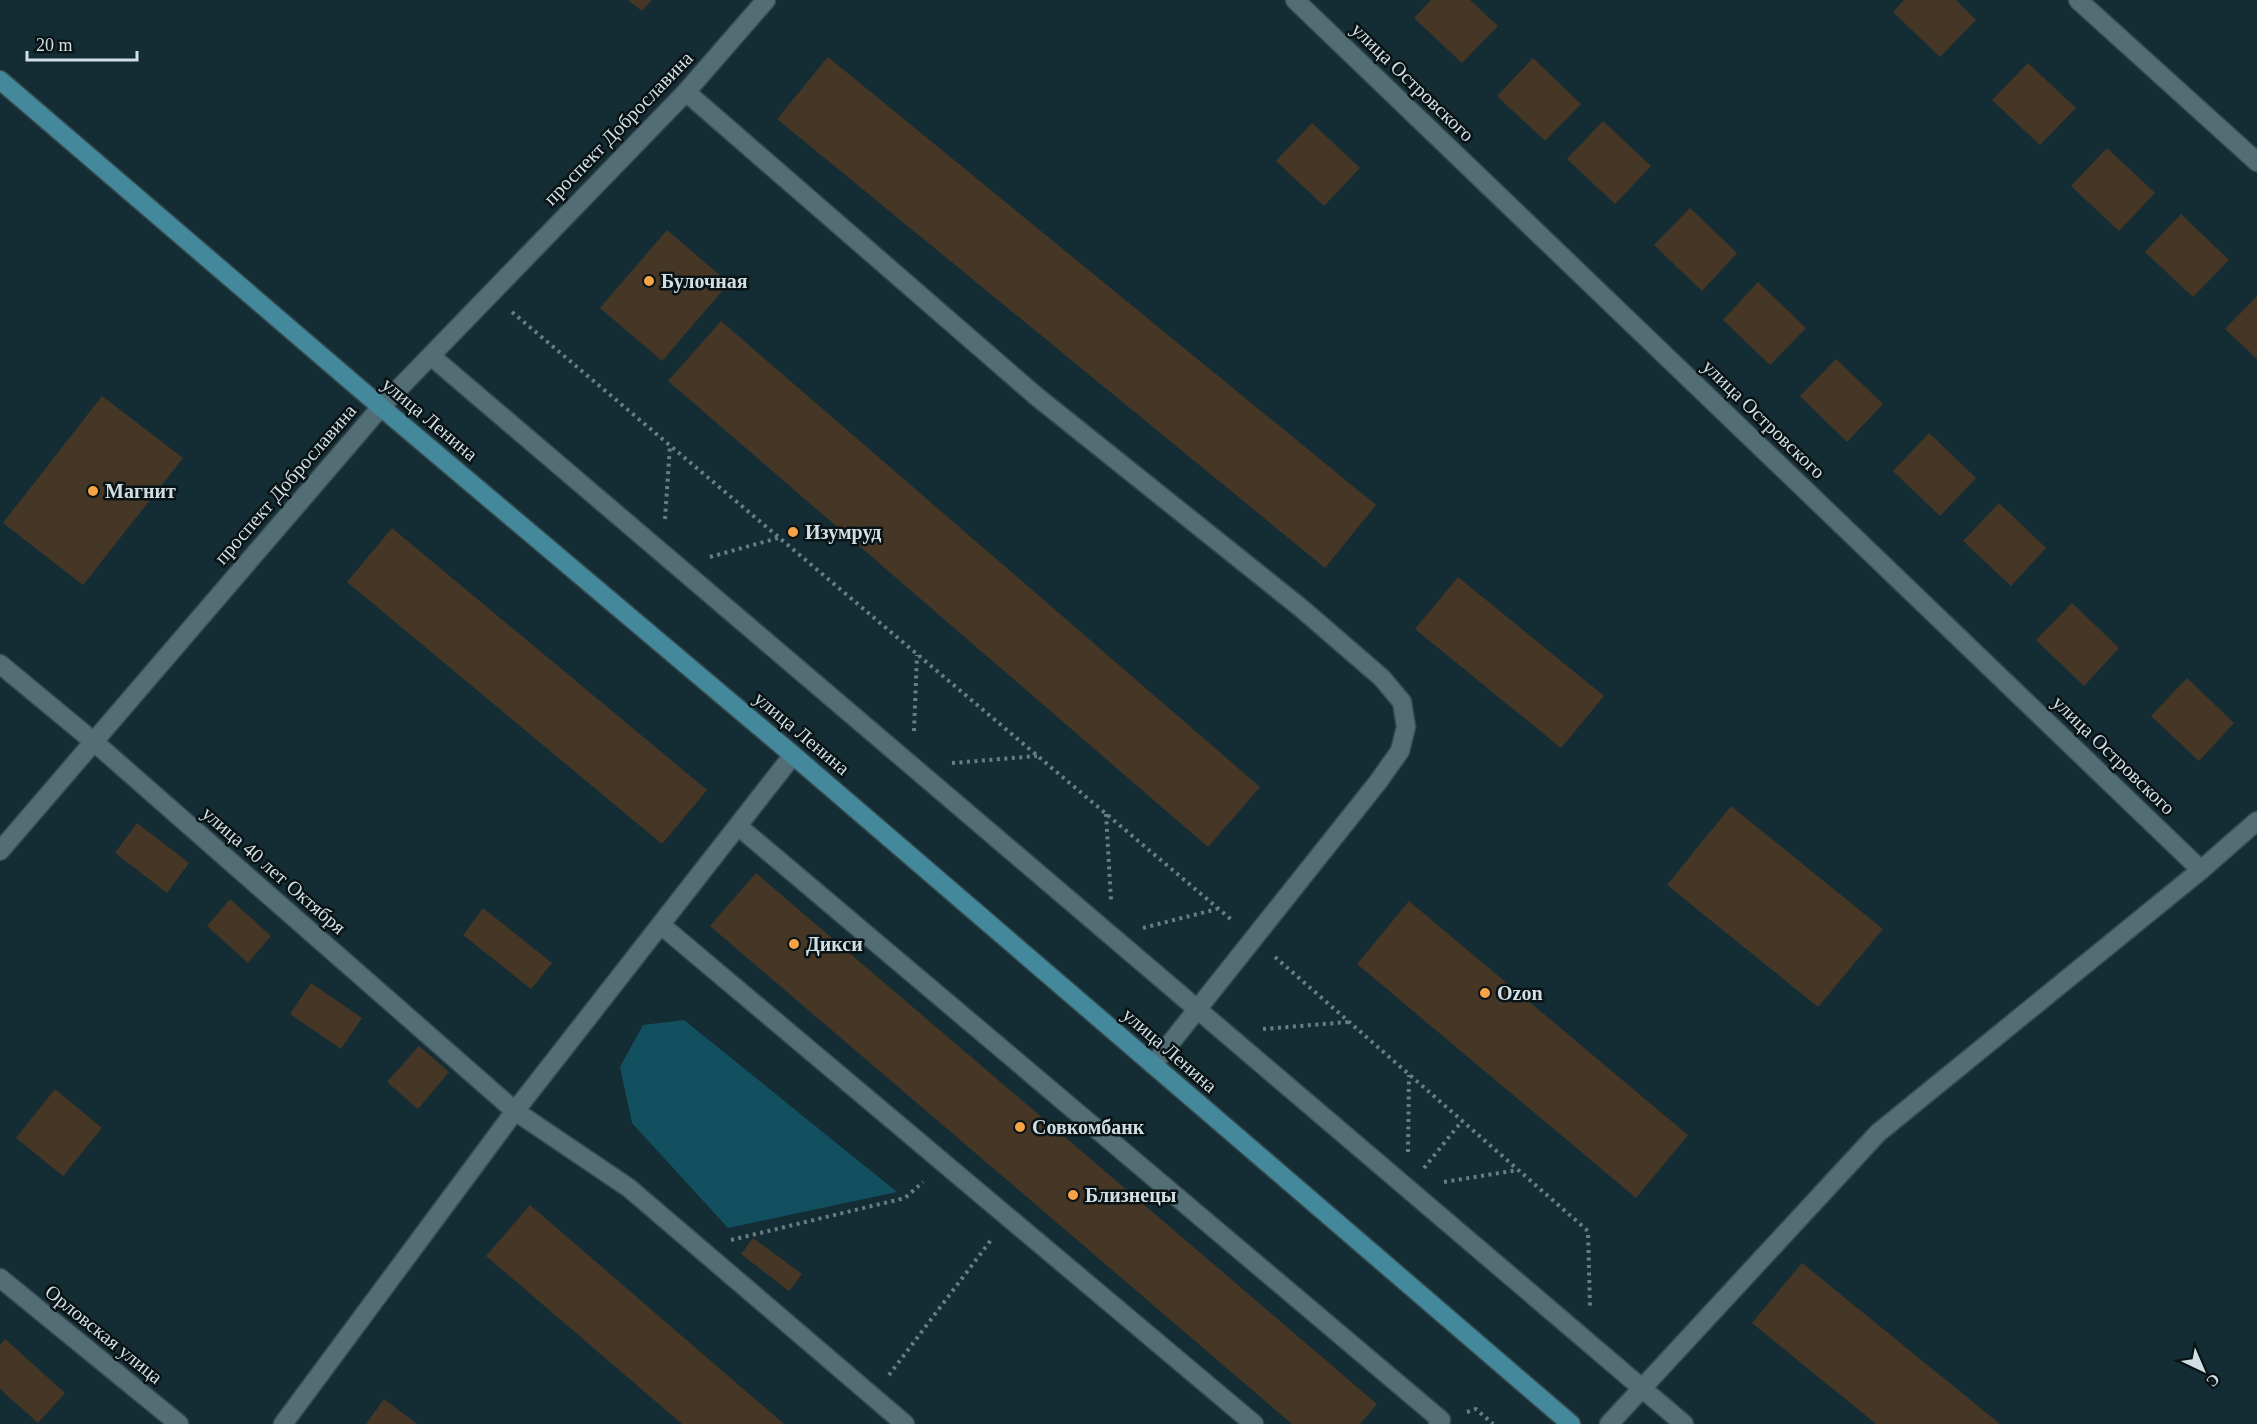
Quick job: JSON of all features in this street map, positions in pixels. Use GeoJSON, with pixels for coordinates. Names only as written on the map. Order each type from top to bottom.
{"type":"FeatureCollection","features":[{"type":"Feature","properties":{"kind":"main road","name":"улица Ленина"},"geometry":{"type":"LineString","coordinates":[[0,80],[381,407],[793,755],[1571,1424]]}},
{"type":"Feature","properties":{"kind":"street","name":"проспект Доброславина"},"geometry":{"type":"LineString","coordinates":[[0,851],[381,407],[687,92],[766,0]]}},
{"type":"Feature","properties":{"kind":"street","name":"улица Островского"},"geometry":{"type":"LineString","coordinates":[[1295,0],[2201,870]]}},
{"type":"Feature","properties":{"kind":"street"},"geometry":{"type":"LineString","coordinates":[[2078,0],[2257,162]]}},
{"type":"Feature","properties":{"kind":"street"},"geometry":{"type":"LineString","coordinates":[[687,92],[1036,396],[1301,608],[1382,678],[1402,702],[1406,727],[1400,751],[1378,782],[1153,1065]]}},
{"type":"Feature","properties":{"kind":"street"},"geometry":{"type":"LineString","coordinates":[[431,356],[1684,1424]]}},
{"type":"Feature","properties":{"kind":"street","name":"улица 40 лет Октября"},"geometry":{"type":"LineString","coordinates":[[0,664],[93,741],[515,1112],[629,1188],[905,1424]]}},
{"type":"Feature","properties":{"kind":"street"},"geometry":{"type":"LineString","coordinates":[[282,1424],[515,1112],[793,755]]}},
{"type":"Feature","properties":{"kind":"street"},"geometry":{"type":"LineString","coordinates":[[1609,1424],[1878,1133],[2201,870],[2257,821]]}},
{"type":"Feature","properties":{"kind":"street"},"geometry":{"type":"LineString","coordinates":[[738,826],[1441,1420],[1438,1424]]}},
{"type":"Feature","properties":{"kind":"street"},"geometry":{"type":"LineString","coordinates":[[661,925],[1254,1424]]}},
{"type":"Feature","properties":{"kind":"street","name":"Орловская улица"},"geometry":{"type":"LineString","coordinates":[[0,1278],[178,1424]]}},
{"type":"Feature","properties":{"kind":"path"},"geometry":{"type":"LineString","coordinates":[[491,294],[1218,908],[1588,1231],[1591,1344]]}},
{"type":"Feature","properties":{"kind":"path"},"geometry":{"type":"LineString","coordinates":[[663,553],[669,445]]}},
{"type":"Feature","properties":{"kind":"path"},"geometry":{"type":"LineString","coordinates":[[678,566],[779,537]]}},
{"type":"Feature","properties":{"kind":"path"},"geometry":{"type":"LineString","coordinates":[[917,654],[913,766],[1038,756]]}},
{"type":"Feature","properties":{"kind":"path"},"geometry":{"type":"LineString","coordinates":[[1106,814],[1113,936],[1218,908]]}},
{"type":"Feature","properties":{"kind":"path"},"geometry":{"type":"LineString","coordinates":[[1226,1032],[1349,1022]]}},
{"type":"Feature","properties":{"kind":"path"},"geometry":{"type":"LineString","coordinates":[[1408,1187],[1409,1074]]}},
{"type":"Feature","properties":{"kind":"path"},"geometry":{"type":"LineString","coordinates":[[1408,1187],[1462,1121]]}},
{"type":"Feature","properties":{"kind":"path"},"geometry":{"type":"LineString","coordinates":[[698,1248],[905,1198],[944,1163]]}},
{"type":"Feature","properties":{"kind":"path"},"geometry":{"type":"LineString","coordinates":[[1408,1187],[1518,1170]]}},
{"type":"Feature","properties":{"kind":"path"},"geometry":{"type":"LineString","coordinates":[[873,1397],[1008,1218]]}},
{"type":"Feature","properties":{"kind":"shaded area"},"geometry":{"type":"Polygon","coordinates":[[[684,1020],[897,1192],[728,1228],[632,1123],[620,1067],[643,1025],[684,1020]]]}},
{"type":"Feature","properties":{"kind":"building"},"geometry":{"type":"Polygon","coordinates":[[[628,0],[652,0],[642,11],[628,0]]]}},
{"type":"Feature","properties":{"kind":"building"},"geometry":{"type":"Polygon","coordinates":[[[1431,0],[1470,0],[1498,26],[1462,63],[1414,18],[1431,0]]]}},
{"type":"Feature","properties":{"kind":"building"},"geometry":{"type":"Polygon","coordinates":[[[1904,0],[1956,0],[1976,20],[1940,57],[1893,12],[1904,0]]]}},
{"type":"Feature","properties":{"kind":"building"},"geometry":{"type":"Polygon","coordinates":[[[828,57],[1376,505],[1325,568],[777,119],[828,57]]]}},
{"type":"Feature","properties":{"kind":"building"},"geometry":{"type":"Polygon","coordinates":[[[1533,58],[1581,104],[1545,141],[1497,96],[1533,58]]]}},
{"type":"Feature","properties":{"kind":"building"},"geometry":{"type":"Polygon","coordinates":[[[2028,63],[2076,108],[2040,145],[1992,100],[2028,63]]]}},
{"type":"Feature","properties":{"kind":"building"},"geometry":{"type":"Polygon","coordinates":[[[1603,121],[1651,166],[1615,204],[1567,159],[1603,121]]]}},
{"type":"Feature","properties":{"kind":"building"},"geometry":{"type":"Polygon","coordinates":[[[1312,123],[1360,168],[1324,206],[1276,161],[1312,123]]]}},
{"type":"Feature","properties":{"kind":"building"},"geometry":{"type":"Polygon","coordinates":[[[2107,148],[2155,193],[2119,231],[2071,186],[2107,148]]]}},
{"type":"Feature","properties":{"kind":"building"},"geometry":{"type":"Polygon","coordinates":[[[1690,208],[1737,253],[1702,291],[1654,245],[1690,208]]]}},
{"type":"Feature","properties":{"kind":"building"},"geometry":{"type":"Polygon","coordinates":[[[2181,214],[2229,260],[2193,297],[2145,252],[2181,214]]]}},
{"type":"Feature","properties":{"kind":"building"},"geometry":{"type":"Polygon","coordinates":[[[667,230],[729,283],[662,361],[600,308],[667,230]]]}},
{"type":"Feature","properties":{"kind":"building"},"geometry":{"type":"Polygon","coordinates":[[[1758,282],[1806,328],[1770,365],[1723,320],[1758,282]]]}},
{"type":"Feature","properties":{"kind":"building"},"geometry":{"type":"Polygon","coordinates":[[[2257,296],[2257,359],[2225,329],[2257,296]]]}},
{"type":"Feature","properties":{"kind":"building"},"geometry":{"type":"Polygon","coordinates":[[[721,321],[1260,787],[1208,847],[668,381],[721,321]]]}},
{"type":"Feature","properties":{"kind":"building"},"geometry":{"type":"Polygon","coordinates":[[[1836,359],[1883,404],[1847,442],[1800,396],[1836,359]]]}},
{"type":"Feature","properties":{"kind":"building","name":"Магнит"},"geometry":{"type":"Polygon","coordinates":[[[102,396],[183,458],[83,585],[3,523],[102,396]]]}},
{"type":"Feature","properties":{"kind":"building"},"geometry":{"type":"Polygon","coordinates":[[[1929,433],[1976,478],[1940,516],[1893,471],[1929,433]]]}},
{"type":"Feature","properties":{"kind":"building"},"geometry":{"type":"Polygon","coordinates":[[[1999,503],[2046,548],[2011,586],[1963,541],[1999,503]]]}},
{"type":"Feature","properties":{"kind":"building"},"geometry":{"type":"Polygon","coordinates":[[[392,528],[707,790],[662,844],[347,582],[392,528]]]}},
{"type":"Feature","properties":{"kind":"building"},"geometry":{"type":"Polygon","coordinates":[[[1458,577],[1604,696],[1561,748],[1415,629],[1458,577]]]}},
{"type":"Feature","properties":{"kind":"building"},"geometry":{"type":"Polygon","coordinates":[[[2072,603],[2119,648],[2084,686],[2036,640],[2072,603]]]}},
{"type":"Feature","properties":{"kind":"building"},"geometry":{"type":"Polygon","coordinates":[[[2187,678],[2234,723],[2199,761],[2151,716],[2187,678]]]}},
{"type":"Feature","properties":{"kind":"building"},"geometry":{"type":"Polygon","coordinates":[[[1731,806],[1883,929],[1818,1007],[1667,885],[1731,806]]]}},
{"type":"Feature","properties":{"kind":"building"},"geometry":{"type":"Polygon","coordinates":[[[137,823],[189,863],[167,893],[115,853],[137,823]]]}},
{"type":"Feature","properties":{"kind":"building"},"geometry":{"type":"Polygon","coordinates":[[[756,873],[1377,1404],[1360,1424],[1292,1424],[710,926],[756,873]]]}},
{"type":"Feature","properties":{"kind":"building"},"geometry":{"type":"Polygon","coordinates":[[[230,899],[271,936],[248,963],[207,926],[230,899]]]}},
{"type":"Feature","properties":{"kind":"building"},"geometry":{"type":"Polygon","coordinates":[[[1409,901],[1688,1135],[1636,1198],[1357,964],[1409,901]]]}},
{"type":"Feature","properties":{"kind":"building"},"geometry":{"type":"Polygon","coordinates":[[[483,908],[552,963],[531,989],[463,935],[483,908]]]}},
{"type":"Feature","properties":{"kind":"building"},"geometry":{"type":"Polygon","coordinates":[[[311,983],[362,1018],[341,1049],[290,1014],[311,983]]]}},
{"type":"Feature","properties":{"kind":"building"},"geometry":{"type":"Polygon","coordinates":[[[419,1046],[449,1072],[418,1109],[387,1082],[419,1046]]]}},
{"type":"Feature","properties":{"kind":"building"},"geometry":{"type":"Polygon","coordinates":[[[55,1089],[102,1128],[63,1176],[16,1138],[55,1089]]]}},
{"type":"Feature","properties":{"kind":"building"},"geometry":{"type":"Polygon","coordinates":[[[530,1205],[784,1424],[682,1424],[486,1256],[530,1205]]]}},
{"type":"Feature","properties":{"kind":"building"},"geometry":{"type":"Polygon","coordinates":[[[753,1238],[802,1274],[789,1291],[741,1254],[753,1238]]]}},
{"type":"Feature","properties":{"kind":"building"},"geometry":{"type":"Polygon","coordinates":[[[1802,1263],[2000,1424],[1876,1424],[1752,1323],[1802,1263]]]}},
{"type":"Feature","properties":{"kind":"building"},"geometry":{"type":"Polygon","coordinates":[[[5,1339],[65,1393],[38,1423],[0,1389],[0,1345],[5,1339]]]}},
{"type":"Feature","properties":{"kind":"building"},"geometry":{"type":"Polygon","coordinates":[[[384,1399],[417,1424],[366,1424],[384,1399]]]}},
{"type":"Feature","properties":{"kind":"place","name":"Булочная"},"geometry":{"type":"Point","coordinates":[649,281]}},
{"type":"Feature","properties":{"kind":"place","name":"Магнит"},"geometry":{"type":"Point","coordinates":[93,491]}},
{"type":"Feature","properties":{"kind":"place","name":"Изумруд"},"geometry":{"type":"Point","coordinates":[793,532]}},
{"type":"Feature","properties":{"kind":"place","name":"Дикси"},"geometry":{"type":"Point","coordinates":[794,944]}},
{"type":"Feature","properties":{"kind":"place","name":"Ozon"},"geometry":{"type":"Point","coordinates":[1485,993]}},
{"type":"Feature","properties":{"kind":"place","name":"Совкомбанк"},"geometry":{"type":"Point","coordinates":[1020,1127]}},
{"type":"Feature","properties":{"kind":"place","name":"Близнецы"},"geometry":{"type":"Point","coordinates":[1073,1195]}}]}
